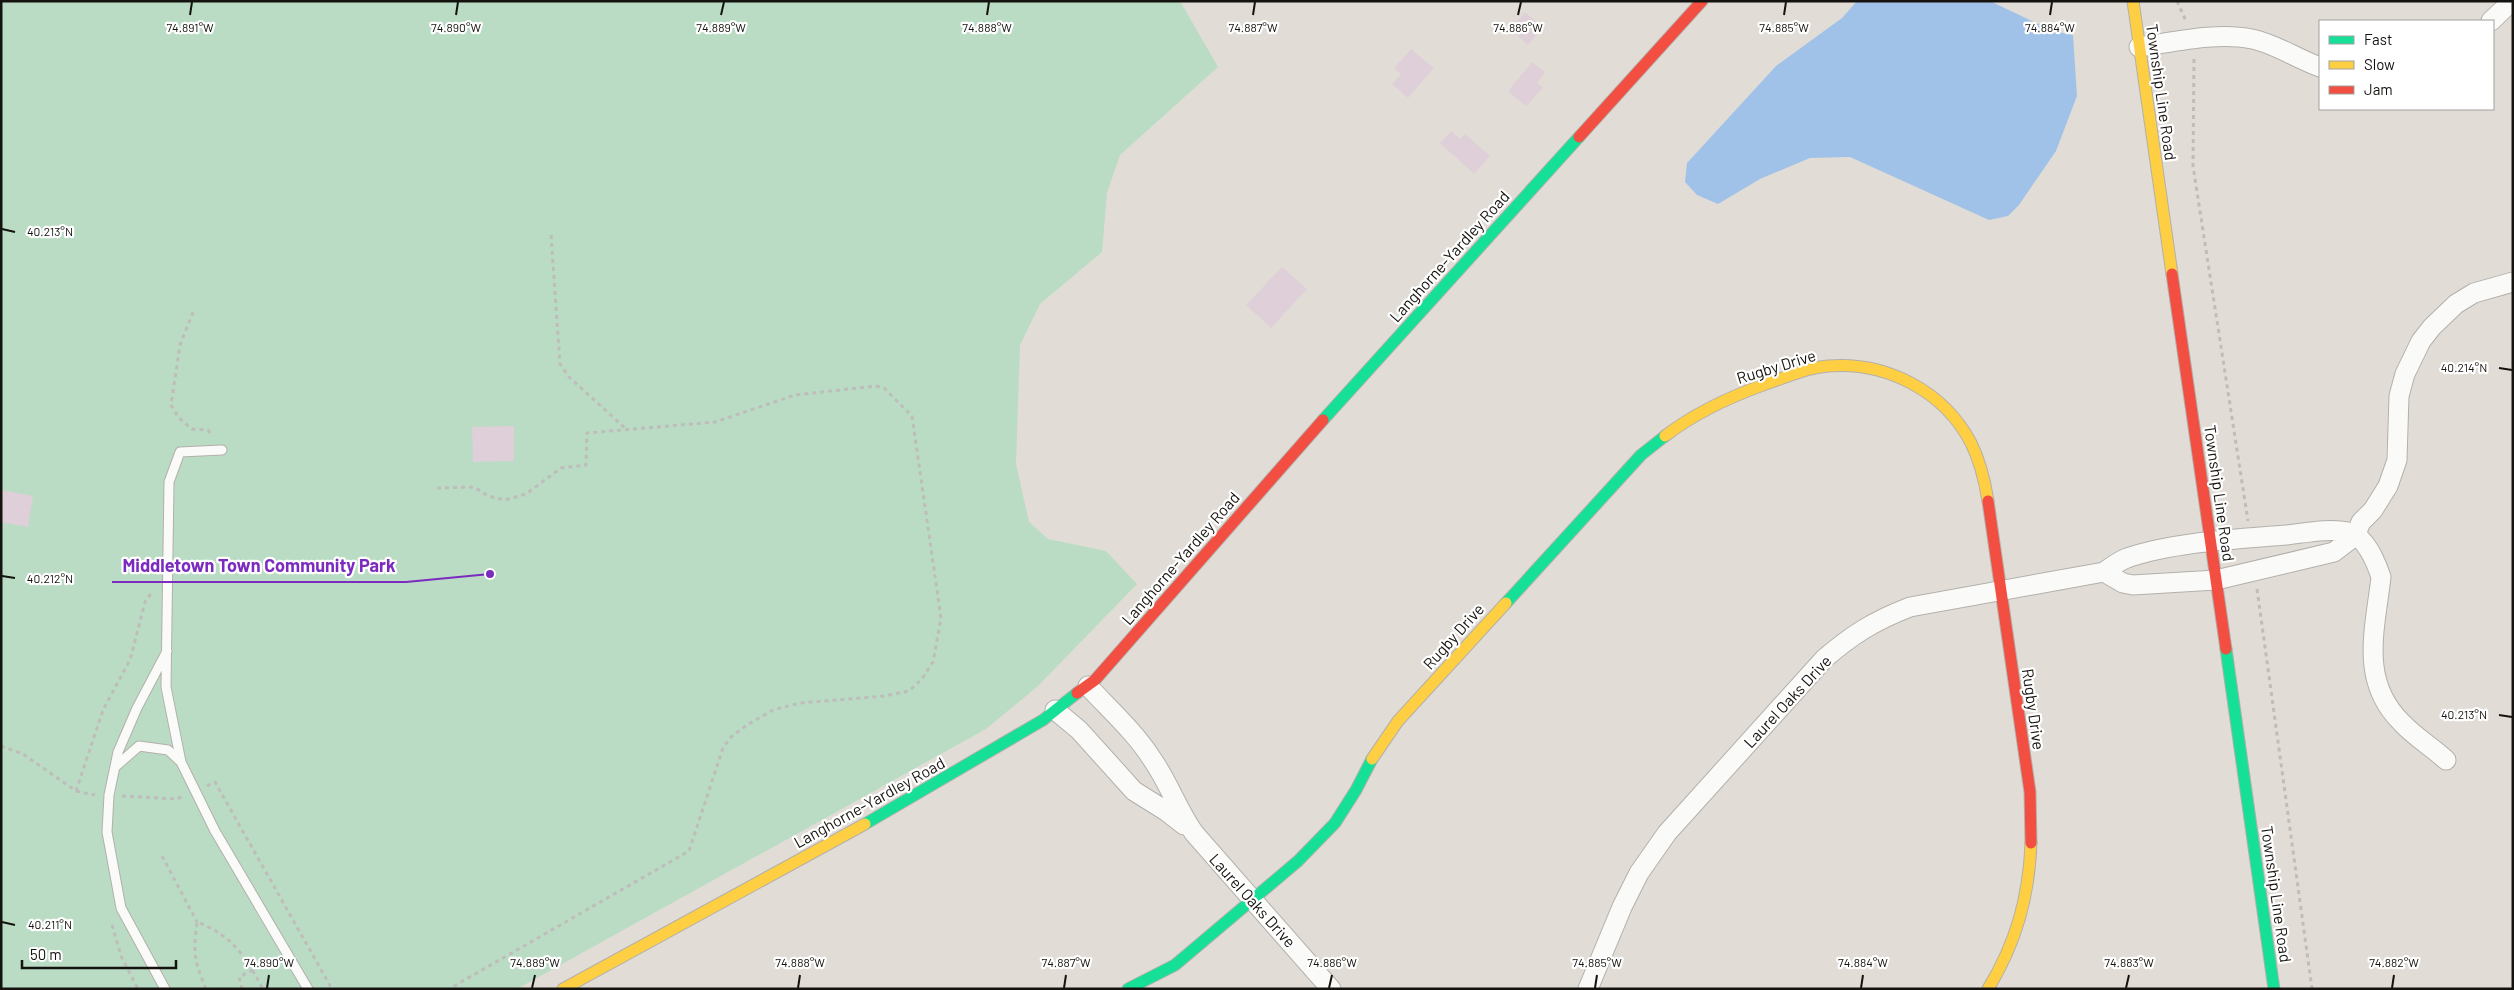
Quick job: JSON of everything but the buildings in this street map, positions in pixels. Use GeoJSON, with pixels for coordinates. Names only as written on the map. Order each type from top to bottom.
{"type":"FeatureCollection","features":[{"type":"Feature","properties":{"kind":"street","name":"Langhorne-Yardley Road"},"geometry":{"type":"LineString","coordinates":[[563,989],[902,804],[1055,710],[1088,686],[1329,413],[1702,1]]}},
{"type":"Feature","properties":{"kind":"street","name":"Township Line Road"},"geometry":{"type":"LineString","coordinates":[[2133,1],[2274,989]]}},
{"type":"Feature","properties":{"kind":"street"},"geometry":{"type":"LineString","coordinates":[[2492,20],[2512,1]]}},
{"type":"Feature","properties":{"kind":"street"},"geometry":{"type":"LineString","coordinates":[[2139,47],[2193,39],[2233,37],[2252,39],[2319,67]]}},
{"type":"Feature","properties":{"kind":"street"},"geometry":{"type":"LineString","coordinates":[[2104,572],[2123,583],[2133,585],[2216,580],[2334,552],[2356,536],[2361,522],[2373,510],[2388,486],[2396,460],[2399,396],[2405,374],[2421,341],[2432,327],[2456,304],[2474,293],[2513,282]]}},
{"type":"Feature","properties":{"kind":"street","name":"Rugby Drive"},"geometry":{"type":"LineString","coordinates":[[1128,989],[1161,982],[1252,899],[1298,861],[1335,823],[1356,790],[1373,756],[1398,721],[1634,462],[1673,429],[1702,410],[1735,395],[1791,375],[1829,366],[1851,366],[1881,370],[1922,388],[1940,401],[1958,422],[1972,444],[1983,477],[2030,792],[2032,830],[2030,881],[2020,922],[2010,950],[1988,989]]}},
{"type":"Feature","properties":{"kind":"street","name":"Laurel Oaks Drive"},"geometry":{"type":"LineString","coordinates":[[1588,989],[1622,906],[1639,873],[1667,833],[1824,659],[1853,634],[1884,617],[1910,607],[2104,572],[2126,558],[2210,542],[2250,538],[2323,532],[2348,532],[2356,536]]}},
{"type":"Feature","properties":{"kind":"street"},"geometry":{"type":"LineString","coordinates":[[2356,536],[2374,561],[2381,577],[2372,660],[2374,678],[2380,695],[2402,723],[2446,760]]}},
{"type":"Feature","properties":{"kind":"street","name":"Laurel Oaks Drive"},"geometry":{"type":"LineString","coordinates":[[1088,686],[1151,756],[1166,780],[1178,810],[1194,833],[1331,989]]}},
{"type":"Feature","properties":{"kind":"street","name":"Laurel Oaks Drive"},"geometry":{"type":"LineString","coordinates":[[1055,710],[1079,730],[1134,791],[1166,811],[1194,833]]}},
{"type":"Feature","properties":{"kind":"lane"},"geometry":{"type":"LineString","coordinates":[[222,450],[180,452],[169,482],[166,687],[182,762],[215,831],[308,989]]}},
{"type":"Feature","properties":{"kind":"lane"},"geometry":{"type":"LineString","coordinates":[[165,989],[122,908],[107,832],[109,795],[118,752],[133,717],[168,648]]}},
{"type":"Feature","properties":{"kind":"lane"},"geometry":{"type":"LineString","coordinates":[[116,767],[139,746],[168,750],[182,762]]}},
{"type":"Feature","properties":{"kind":"path"},"geometry":{"type":"LineString","coordinates":[[2177,1],[2193,39],[2193,166],[2250,538]]}},
{"type":"Feature","properties":{"kind":"path"},"geometry":{"type":"LineString","coordinates":[[551,235],[560,364],[569,377],[626,429]]}},
{"type":"Feature","properties":{"kind":"path"},"geometry":{"type":"LineString","coordinates":[[193,312],[180,345],[171,405],[178,416],[192,429],[208,430],[222,450]]}},
{"type":"Feature","properties":{"kind":"path"},"geometry":{"type":"LineString","coordinates":[[437,488],[474,486],[488,496],[504,500],[526,494],[561,468],[586,465],[587,433],[715,422],[795,395],[876,386],[884,388],[912,416],[941,618],[933,662],[922,679],[909,691],[800,703],[773,710],[747,725],[731,737],[723,748],[688,850],[449,989]]}},
{"type":"Feature","properties":{"kind":"path"},"geometry":{"type":"LineString","coordinates":[[2254,571],[2312,989]]}},
{"type":"Feature","properties":{"kind":"path"},"geometry":{"type":"LineString","coordinates":[[76,791],[103,710],[130,660],[145,602],[168,572]]}},
{"type":"Feature","properties":{"kind":"path"},"geometry":{"type":"LineString","coordinates":[[1,746],[23,754],[76,791],[90,795],[109,795]]}},
{"type":"Feature","properties":{"kind":"path"},"geometry":{"type":"LineString","coordinates":[[162,856],[197,922],[193,949],[198,970],[206,989]]}},
{"type":"Feature","properties":{"kind":"path"},"geometry":{"type":"LineString","coordinates":[[111,921],[121,956],[138,989]]}},
{"type":"Feature","properties":{"kind":"path"},"geometry":{"type":"LineString","coordinates":[[197,922],[217,930],[234,943],[253,970],[263,989]]}},
{"type":"Feature","properties":{"kind":"path"},"geometry":{"type":"LineString","coordinates":[[242,989],[238,977],[253,970]]}},
{"type":"Feature","properties":{"kind":"green space"},"geometry":{"type":"Polygon","coordinates":[[[1,1],[1180,1],[1218,67],[1120,155],[1107,193],[1102,252],[1040,304],[1020,345],[1016,464],[1029,522],[1048,539],[1106,551],[1137,584],[1038,686],[986,729],[517,989],[1,989],[1,1]]]}},
{"type":"Feature","properties":{"kind":"water"},"geometry":{"type":"Polygon","coordinates":[[[1857,1],[1990,1],[2053,31],[2073,35],[2077,96],[2056,151],[2019,205],[2008,216],[1989,220],[1850,157],[1810,158],[1760,179],[1718,204],[1697,195],[1685,182],[1687,163],[1776,66],[1842,18],[1857,1]]]}},
{"type":"Feature","properties":{"kind":"traffic: fast"},"geometry":{"type":"LineString","coordinates":[[1323,420],[1579,137]]}},
{"type":"Feature","properties":{"kind":"traffic: fast"},"geometry":{"type":"LineString","coordinates":[[1506,603],[1641,455],[1665,436]]}},
{"type":"Feature","properties":{"kind":"traffic: fast"},"geometry":{"type":"LineString","coordinates":[[2226,649],[2274,989]]}},
{"type":"Feature","properties":{"kind":"traffic: fast"},"geometry":{"type":"LineString","coordinates":[[865,824],[1043,720],[1077,693]]}},
{"type":"Feature","properties":{"kind":"traffic: fast"},"geometry":{"type":"LineString","coordinates":[[1128,989],[1175,965],[1298,861],[1335,823],[1356,790],[1372,759]]}},
{"type":"Feature","properties":{"kind":"traffic: slow"},"geometry":{"type":"LineString","coordinates":[[2133,1],[2172,274]]}},
{"type":"Feature","properties":{"kind":"traffic: slow"},"geometry":{"type":"LineString","coordinates":[[1665,436],[1688,420],[1724,401],[1795,374],[1828,366],[1850,366],[1871,369],[1892,374],[1911,383],[1929,394],[1945,408],[1971,443],[1982,472],[1988,501]]}},
{"type":"Feature","properties":{"kind":"traffic: slow"},"geometry":{"type":"LineString","coordinates":[[1372,759],[1398,721],[1506,603]]}},
{"type":"Feature","properties":{"kind":"traffic: slow"},"geometry":{"type":"LineString","coordinates":[[563,989],[865,824]]}},
{"type":"Feature","properties":{"kind":"traffic: slow"},"geometry":{"type":"LineString","coordinates":[[1988,989],[2006,954],[2019,919],[2024,901],[2031,843]]}},
{"type":"Feature","properties":{"kind":"traffic: jam"},"geometry":{"type":"LineString","coordinates":[[1579,137],[1702,1]]}},
{"type":"Feature","properties":{"kind":"traffic: jam"},"geometry":{"type":"LineString","coordinates":[[2172,274],[2226,649]]}},
{"type":"Feature","properties":{"kind":"traffic: jam"},"geometry":{"type":"LineString","coordinates":[[1077,693],[1095,680],[1323,420]]}},
{"type":"Feature","properties":{"kind":"traffic: jam"},"geometry":{"type":"LineString","coordinates":[[1988,501],[2030,792],[2031,843]]}},
{"type":"Feature","properties":{"kind":"place","name":"Middletown Town Community Park"},"geometry":{"type":"Point","coordinates":[490,574]}}]}
